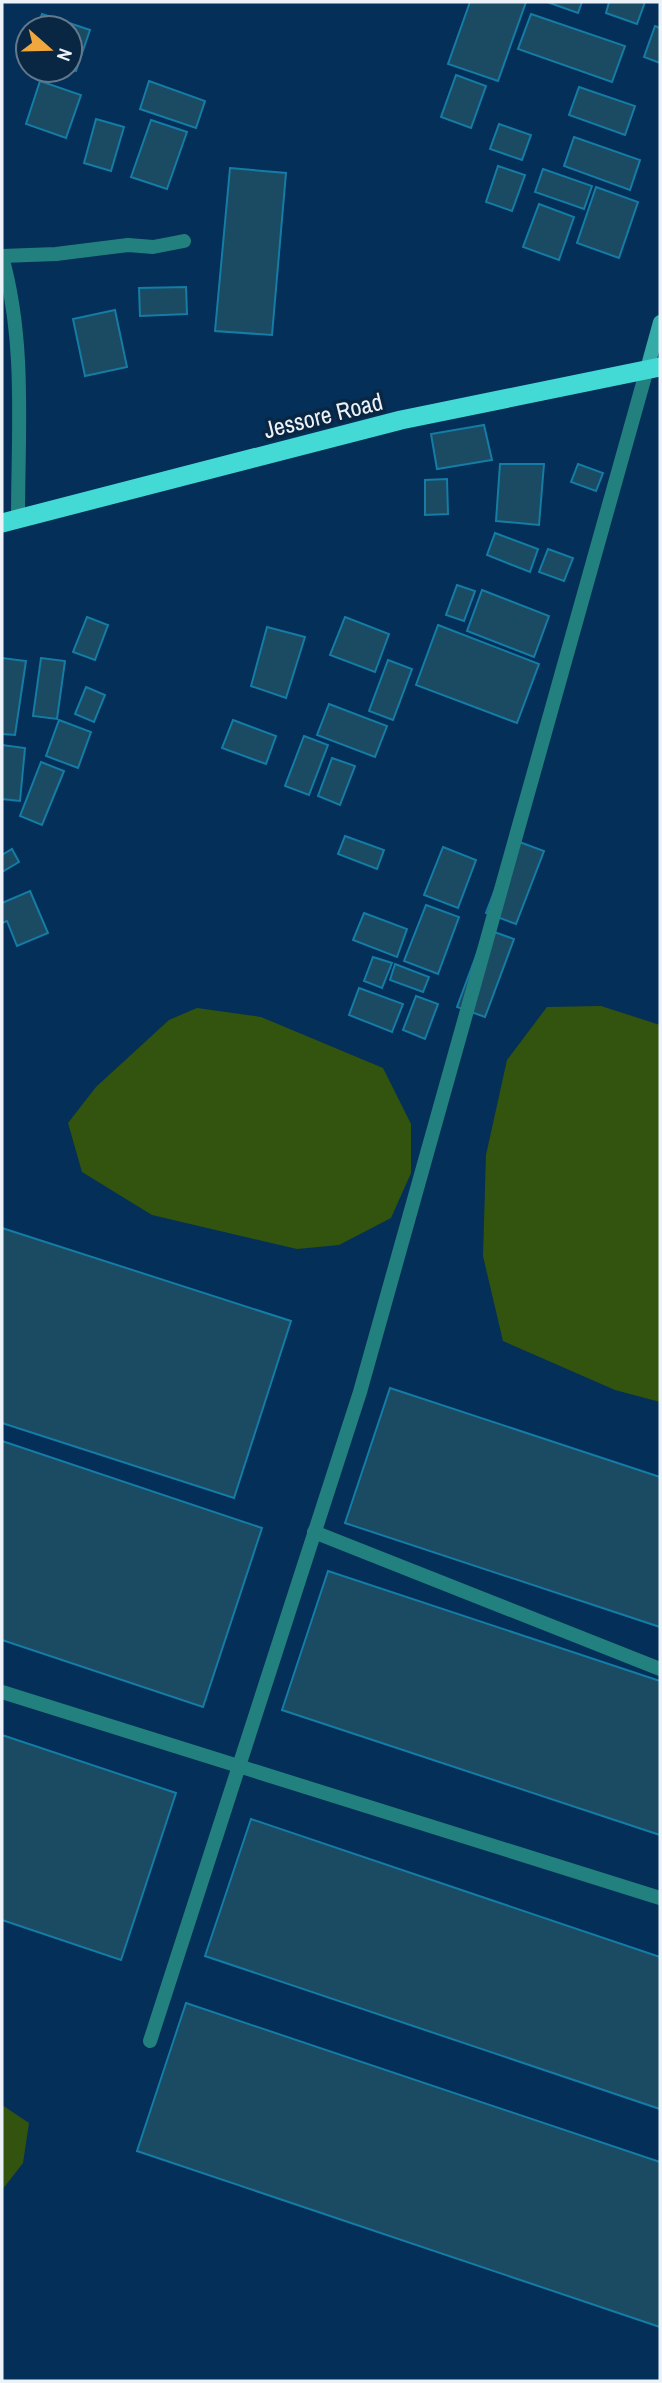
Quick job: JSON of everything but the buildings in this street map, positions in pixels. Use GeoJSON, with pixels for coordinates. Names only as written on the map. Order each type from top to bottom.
{"type":"FeatureCollection","features":[{"type":"Feature","properties":{"kind":"highway","name":"Jessore Road"},"geometry":{"type":"LineString","coordinates":[[10,521],[401,420],[654,368]]}},
{"type":"Feature","properties":{"kind":"main road"},"geometry":{"type":"LineString","coordinates":[[654,368],[660,322]]}},
{"type":"Feature","properties":{"kind":"street"},"geometry":{"type":"LineString","coordinates":[[10,521],[19,339],[12,293],[2,256],[56,254],[128,245],[153,247],[184,241]]}},
{"type":"Feature","properties":{"kind":"street"},"geometry":{"type":"LineString","coordinates":[[150,2041],[360,1392],[654,368]]}},
{"type":"Feature","properties":{"kind":"street"},"geometry":{"type":"LineString","coordinates":[[314,1532],[660,1669]]}},
{"type":"Feature","properties":{"kind":"street"},"geometry":{"type":"LineString","coordinates":[[2,1692],[660,1898]]}},
{"type":"Feature","properties":{"kind":"shaded area"},"geometry":{"type":"Polygon","coordinates":[[[601,1006],[660,1025],[660,1402],[615,1390],[503,1341],[483,1256],[486,1155],[507,1060],[547,1007],[601,1006]]]}},
{"type":"Feature","properties":{"kind":"shaded area"},"geometry":{"type":"Polygon","coordinates":[[[197,1008],[261,1017],[383,1068],[411,1124],[411,1173],[391,1218],[339,1245],[297,1249],[152,1215],[82,1172],[68,1123],[96,1087],[169,1020],[197,1008]]]}},
{"type":"Feature","properties":{"kind":"shaded area"},"geometry":{"type":"Polygon","coordinates":[[[2,2105],[29,2123],[23,2163],[2,2190],[2,2105]]]}}]}
